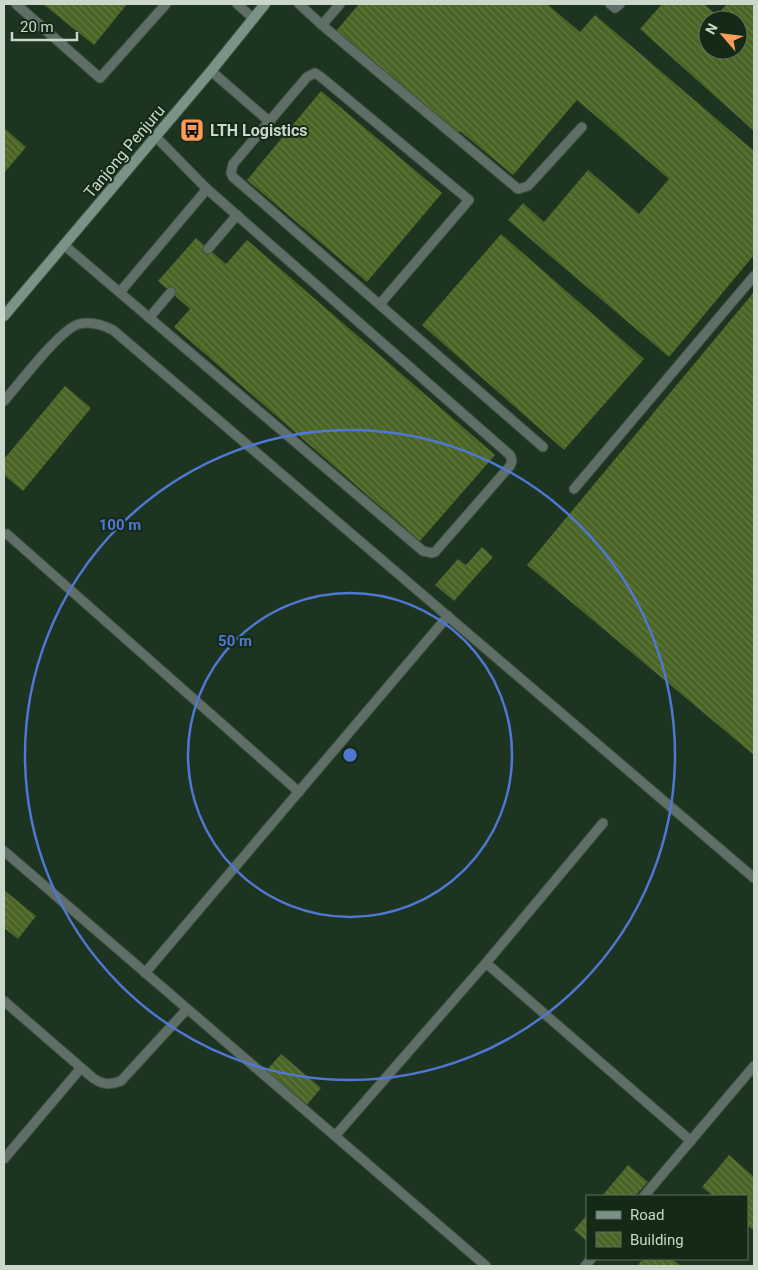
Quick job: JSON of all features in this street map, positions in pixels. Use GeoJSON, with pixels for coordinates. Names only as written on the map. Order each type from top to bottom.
{"type":"FeatureCollection","features":[{"type":"Feature","properties":{"kind":"main road","name":"Tanjong Penjuru"},"geometry":{"type":"LineString","coordinates":[[4,316],[156,137],[265,4]]}},
{"type":"Feature","properties":{"kind":"lane"},"geometry":{"type":"LineString","coordinates":[[16,4],[100,78],[166,4]]}},
{"type":"Feature","properties":{"kind":"lane"},"geometry":{"type":"LineString","coordinates":[[237,4],[254,19]]}},
{"type":"Feature","properties":{"kind":"lane"},"geometry":{"type":"LineString","coordinates":[[299,4],[518,189],[528,186],[582,127]]}},
{"type":"Feature","properties":{"kind":"lane"},"geometry":{"type":"LineString","coordinates":[[322,25],[340,4]]}},
{"type":"Feature","properties":{"kind":"lane"},"geometry":{"type":"LineString","coordinates":[[610,4],[616,8],[620,4]]}},
{"type":"Feature","properties":{"kind":"lane"},"geometry":{"type":"LineString","coordinates":[[211,71],[270,122]]}},
{"type":"Feature","properties":{"kind":"lane"},"geometry":{"type":"LineString","coordinates":[[380,304],[469,200],[318,74],[315,74],[307,77],[233,164],[231,173],[233,177],[543,447]]}},
{"type":"Feature","properties":{"kind":"lane"},"geometry":{"type":"LineString","coordinates":[[64,245],[423,551],[428,553],[436,552],[510,466],[512,461],[510,455],[207,189],[156,137]]}},
{"type":"Feature","properties":{"kind":"lane"},"geometry":{"type":"LineString","coordinates":[[120,292],[207,189]]}},
{"type":"Feature","properties":{"kind":"lane"},"geometry":{"type":"LineString","coordinates":[[208,249],[237,215]]}},
{"type":"Feature","properties":{"kind":"lane"},"geometry":{"type":"LineString","coordinates":[[574,489],[754,276]]}},
{"type":"Feature","properties":{"kind":"lane"},"geometry":{"type":"LineString","coordinates":[[149,318],[171,292]]}},
{"type":"Feature","properties":{"kind":"lane"},"geometry":{"type":"LineString","coordinates":[[4,401],[59,336],[71,327],[81,323],[92,323],[113,330],[754,878]]}},
{"type":"Feature","properties":{"kind":"lane"},"geometry":{"type":"LineString","coordinates":[[7,534],[299,792]]}},
{"type":"Feature","properties":{"kind":"lane"},"geometry":{"type":"LineString","coordinates":[[145,973],[448,616]]}},
{"type":"Feature","properties":{"kind":"lane"},"geometry":{"type":"LineString","coordinates":[[335,1136],[486,963],[603,823]]}},
{"type":"Feature","properties":{"kind":"lane"},"geometry":{"type":"LineString","coordinates":[[4,851],[486,1266]]}},
{"type":"Feature","properties":{"kind":"lane"},"geometry":{"type":"LineString","coordinates":[[486,963],[691,1141]]}},
{"type":"Feature","properties":{"kind":"lane"},"geometry":{"type":"LineString","coordinates":[[4,1001],[100,1083],[112,1085],[121,1082],[187,1008]]}},
{"type":"Feature","properties":{"kind":"lane"},"geometry":{"type":"LineString","coordinates":[[645,1195],[754,1066]]}},
{"type":"Feature","properties":{"kind":"lane"},"geometry":{"type":"LineString","coordinates":[[4,1159],[81,1068]]}},
{"type":"Feature","properties":{"kind":"building"},"geometry":{"type":"Polygon","coordinates":[[[43,4],[127,4],[94,45],[43,4]]]}},
{"type":"Feature","properties":{"kind":"building"},"geometry":{"type":"Polygon","coordinates":[[[359,4],[547,4],[580,32],[595,15],[754,151],[754,255],[669,357],[508,220],[523,203],[544,222],[588,170],[639,214],[669,179],[577,100],[513,175],[460,131],[457,134],[336,31],[359,4]]]}},
{"type":"Feature","properties":{"kind":"building"},"geometry":{"type":"Polygon","coordinates":[[[662,4],[704,4],[711,10],[698,10],[698,60],[748,60],[748,10],[722,10],[727,4],[754,4],[754,131],[640,29],[662,4]]]}},
{"type":"Feature","properties":{"kind":"building"},"geometry":{"type":"Polygon","coordinates":[[[321,91],[442,193],[367,282],[247,180],[321,91]]]}},
{"type":"Feature","properties":{"kind":"building"},"geometry":{"type":"Polygon","coordinates":[[[4,128],[26,147],[4,173],[4,128]]]}},
{"type":"Feature","properties":{"kind":"building"},"geometry":{"type":"Polygon","coordinates":[[[501,234],[644,359],[564,450],[422,325],[501,234]]]}},
{"type":"Feature","properties":{"kind":"building"},"geometry":{"type":"Polygon","coordinates":[[[196,238],[226,264],[247,240],[495,455],[420,541],[174,327],[190,309],[158,281],[196,238]]]}},
{"type":"Feature","properties":{"kind":"building"},"geometry":{"type":"Polygon","coordinates":[[[754,292],[754,755],[527,565],[754,292]]]}},
{"type":"Feature","properties":{"kind":"building"},"geometry":{"type":"Polygon","coordinates":[[[65,386],[91,408],[23,491],[4,475],[4,459],[65,386]]]}},
{"type":"Feature","properties":{"kind":"building"},"geometry":{"type":"Polygon","coordinates":[[[482,547],[493,557],[454,601],[435,585],[458,559],[466,565],[482,547]]]}},
{"type":"Feature","properties":{"kind":"building"},"geometry":{"type":"Polygon","coordinates":[[[4,890],[36,916],[18,939],[4,928],[4,890]]]}},
{"type":"Feature","properties":{"kind":"building"},"geometry":{"type":"Polygon","coordinates":[[[281,1054],[321,1088],[306,1106],[266,1071],[281,1054]]]}},
{"type":"Feature","properties":{"kind":"building"},"geometry":{"type":"Polygon","coordinates":[[[729,1155],[754,1177],[753,1230],[748,1226],[748,1195],[712,1195],[702,1187],[729,1155]]]}},
{"type":"Feature","properties":{"kind":"building"},"geometry":{"type":"Polygon","coordinates":[[[628,1165],[648,1182],[636,1195],[603,1195],[628,1165]]]}},
{"type":"Feature","properties":{"kind":"building"},"geometry":{"type":"Polygon","coordinates":[[[586,1216],[586,1240],[574,1230],[586,1216]]]}},
{"type":"Feature","properties":{"kind":"building"},"geometry":{"type":"Polygon","coordinates":[[[642,1260],[673,1260],[681,1266],[637,1266],[642,1260]]]}},
{"type":"Feature","properties":{"kind":"place","name":"LTH Logistics"},"geometry":{"type":"Point","coordinates":[192,130]}}]}
